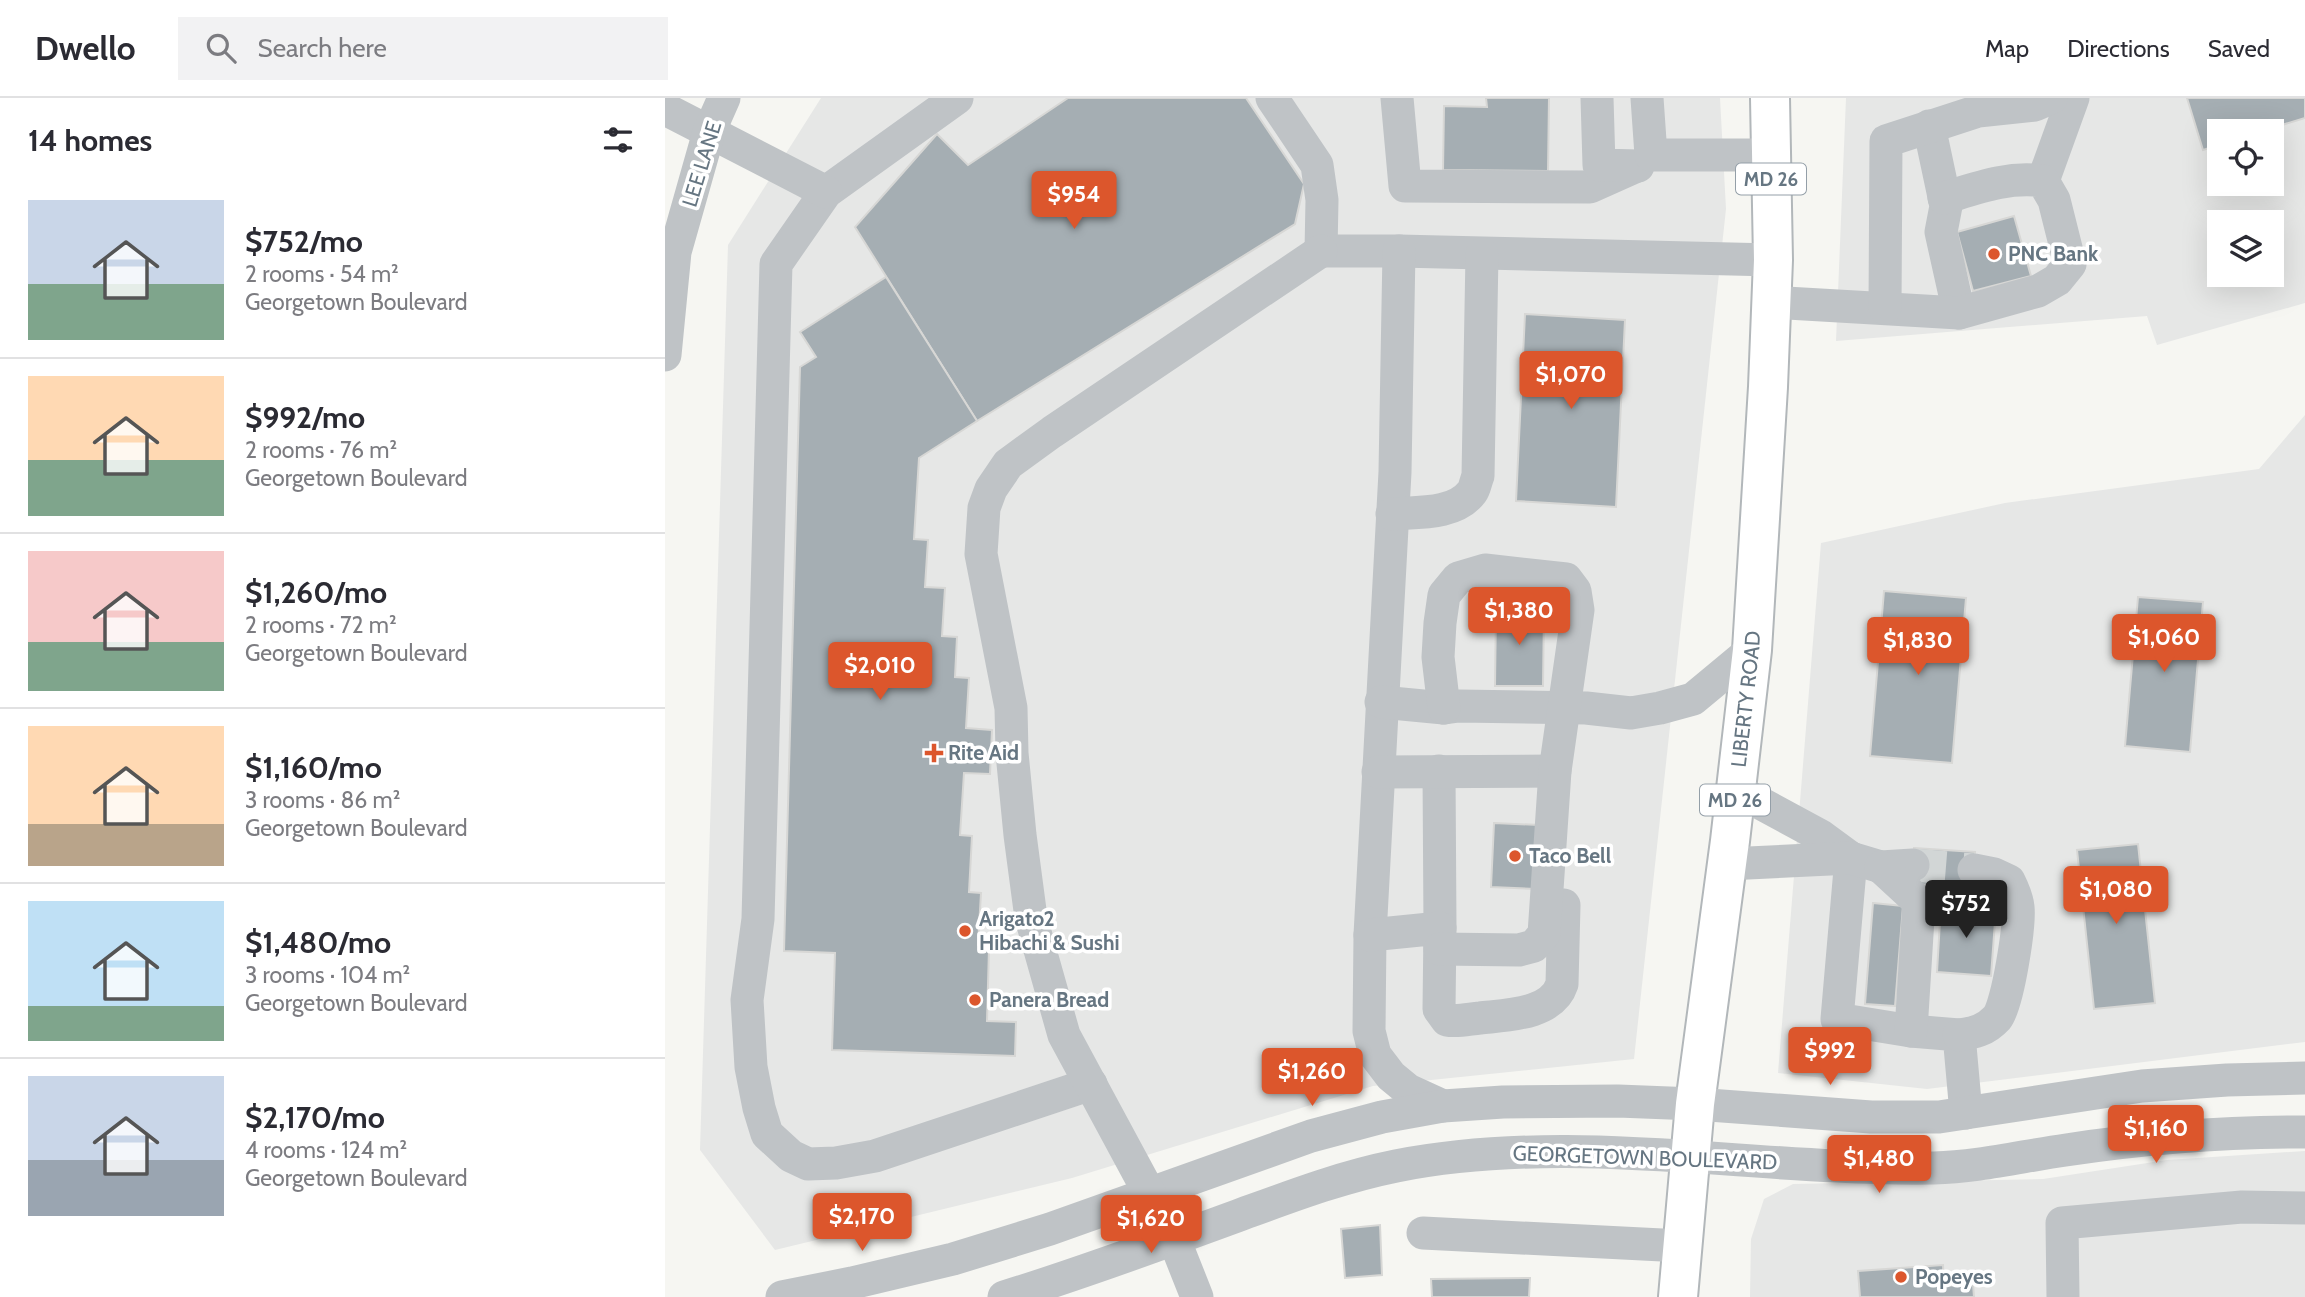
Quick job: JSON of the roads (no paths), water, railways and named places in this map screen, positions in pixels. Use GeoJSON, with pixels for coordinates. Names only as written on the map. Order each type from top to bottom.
{"type":"FeatureCollection","features":[{"type":"Feature","properties":{"kind":"main road","name":"LIBERTY ROAD"},"geometry":{"type":"LineString","coordinates":[[1678,1297],[1695,1104],[1752,650],[1773,260],[1770,98]]}},
{"type":"Feature","properties":{"kind":"street","name":"LEE LANE"},"geometry":{"type":"LineString","coordinates":[[665,355],[675,252],[709,132],[724,98]]}},
{"type":"Feature","properties":{"kind":"street"},"geometry":{"type":"LineString","coordinates":[[957,98],[825,192],[776,264],[758,919],[747,1000],[751,1067],[758,1108],[768,1134],[791,1156],[808,1164],[836,1163],[875,1156],[1091,1084]]}},
{"type":"Feature","properties":{"kind":"street"},"geometry":{"type":"LineString","coordinates":[[1272,98],[1317,165],[1322,200],[1321,251]]}},
{"type":"Feature","properties":{"kind":"street"},"geometry":{"type":"LineString","coordinates":[[1397,98],[1405,186],[1590,187],[1644,160]]}},
{"type":"Feature","properties":{"kind":"street"},"geometry":{"type":"LineString","coordinates":[[1597,98],[1599,165],[1644,160],[1771,155]]}},
{"type":"Feature","properties":{"kind":"street"},"geometry":{"type":"LineString","coordinates":[[1644,160],[1647,98]]}},
{"type":"Feature","properties":{"kind":"street"},"geometry":{"type":"LineString","coordinates":[[1885,308],[1886,141],[1978,111],[2035,105],[2051,98]]}},
{"type":"Feature","properties":{"kind":"street"},"geometry":{"type":"LineString","coordinates":[[1771,302],[1959,313],[2038,291],[2057,280],[2070,264],[2054,200],[2043,181],[2073,98]]}},
{"type":"Feature","properties":{"kind":"street"},"geometry":{"type":"LineString","coordinates":[[665,109],[825,192]]}},
{"type":"Feature","properties":{"kind":"street"},"geometry":{"type":"LineString","coordinates":[[1929,126],[1946,206],[1941,232],[1959,313]]}},
{"type":"Feature","properties":{"kind":"street"},"geometry":{"type":"LineString","coordinates":[[1944,198],[1998,182],[2024,178],[2043,181]]}},
{"type":"Feature","properties":{"kind":"street"},"geometry":{"type":"LineString","coordinates":[[1197,1297],[1174,1239],[1064,1035],[1031,918],[1012,753],[1011,708],[981,554],[984,509],[991,489],[1007,464],[1321,251],[1773,260]]}},
{"type":"Feature","properties":{"kind":"street"},"geometry":{"type":"LineString","coordinates":[[1399,251],[1392,514],[1370,935],[1369,1031],[1375,1055],[1391,1076],[1408,1090],[1443,1106]]}},
{"type":"Feature","properties":{"kind":"street"},"geometry":{"type":"LineString","coordinates":[[1392,514],[1434,511],[1456,504],[1472,492],[1478,476],[1482,254]]}},
{"type":"Feature","properties":{"kind":"street"},"geometry":{"type":"LineString","coordinates":[[1370,935],[1440,938],[1519,950],[1534,946],[1545,934],[1555,771],[1576,708],[1578,610],[1575,591],[1566,579],[1485,570],[1458,578],[1444,595],[1438,657],[1444,708]]}},
{"type":"Feature","properties":{"kind":"street"},"geometry":{"type":"LineString","coordinates":[[1381,702],[1444,708],[1576,708],[1631,713],[1693,699],[1752,650]]}},
{"type":"Feature","properties":{"kind":"street"},"geometry":{"type":"LineString","coordinates":[[1439,771],[1439,1009],[1447,1020],[1518,1013],[1539,1007],[1554,997],[1562,984],[1565,807],[1555,771]]}},
{"type":"Feature","properties":{"kind":"street"},"geometry":{"type":"LineString","coordinates":[[1378,772],[1555,771]]}},
{"type":"Feature","properties":{"kind":"street"},"geometry":{"type":"LineString","coordinates":[[1736,790],[1821,836],[1882,863],[1919,902],[1911,1031]]}},
{"type":"Feature","properties":{"kind":"street"},"geometry":{"type":"LineString","coordinates":[[1727,864],[1882,863]]}},
{"type":"Feature","properties":{"kind":"street"},"geometry":{"type":"LineString","coordinates":[[1882,863],[1837,1019],[1911,1031],[1959,1035],[1980,1032],[1998,1016],[2008,984],[2018,923],[2018,906],[2009,881],[1994,874],[1974,870]]}},
{"type":"Feature","properties":{"kind":"street"},"geometry":{"type":"LineString","coordinates":[[1959,1035],[1966,1113]]}},
{"type":"Feature","properties":{"kind":"street"},"geometry":{"type":"LineString","coordinates":[[782,1297],[953,1259],[1050,1229],[1311,1136],[1382,1117],[1443,1106],[1503,1102],[1618,1101],[1871,1117],[1939,1117],[2142,1086],[2305,1078]]}},
{"type":"Feature","properties":{"kind":"street"},"geometry":{"type":"LineString","coordinates":[[2227,1080],[2240,1132]]}},
{"type":"Feature","properties":{"kind":"street","name":"GEORGETOWN BOULEVARD"},"geometry":{"type":"LineString","coordinates":[[1004,1297],[1066,1278],[1325,1185],[1429,1161],[1515,1152],[1690,1155],[1866,1168],[1940,1168],[2147,1139],[2240,1132],[2305,1132]]}},
{"type":"Feature","properties":{"kind":"street"},"geometry":{"type":"LineString","coordinates":[[2063,1297],[2062,1223],[2242,1207],[2305,1208]]}},
{"type":"Feature","properties":{"kind":"street"},"geometry":{"type":"LineString","coordinates":[[1423,1233],[1682,1246]]}},
{"type":"Feature","properties":{"kind":"tunnel"},"geometry":{"type":"LineString","coordinates":[[1913,865],[1974,870]]}},
{"type":"Feature","properties":{"kind":"place","name":"PNC Bank"},"geometry":{"type":"Point","coordinates":[1994,254]}},
{"type":"Feature","properties":{"kind":"place","name":"Rite Aid"},"geometry":{"type":"Point","coordinates":[934,753]}},
{"type":"Feature","properties":{"kind":"place","name":"Taco Bell"},"geometry":{"type":"Point","coordinates":[1515,856]}},
{"type":"Feature","properties":{"kind":"place","name":"Arigato2 Hibachi & Sushi"},"geometry":{"type":"Point","coordinates":[965,931]}},
{"type":"Feature","properties":{"kind":"place","name":"Panera Bread"},"geometry":{"type":"Point","coordinates":[975,1000]}},
{"type":"Feature","properties":{"kind":"place","name":"Popeyes"},"geometry":{"type":"Point","coordinates":[1901,1277]}}]}
